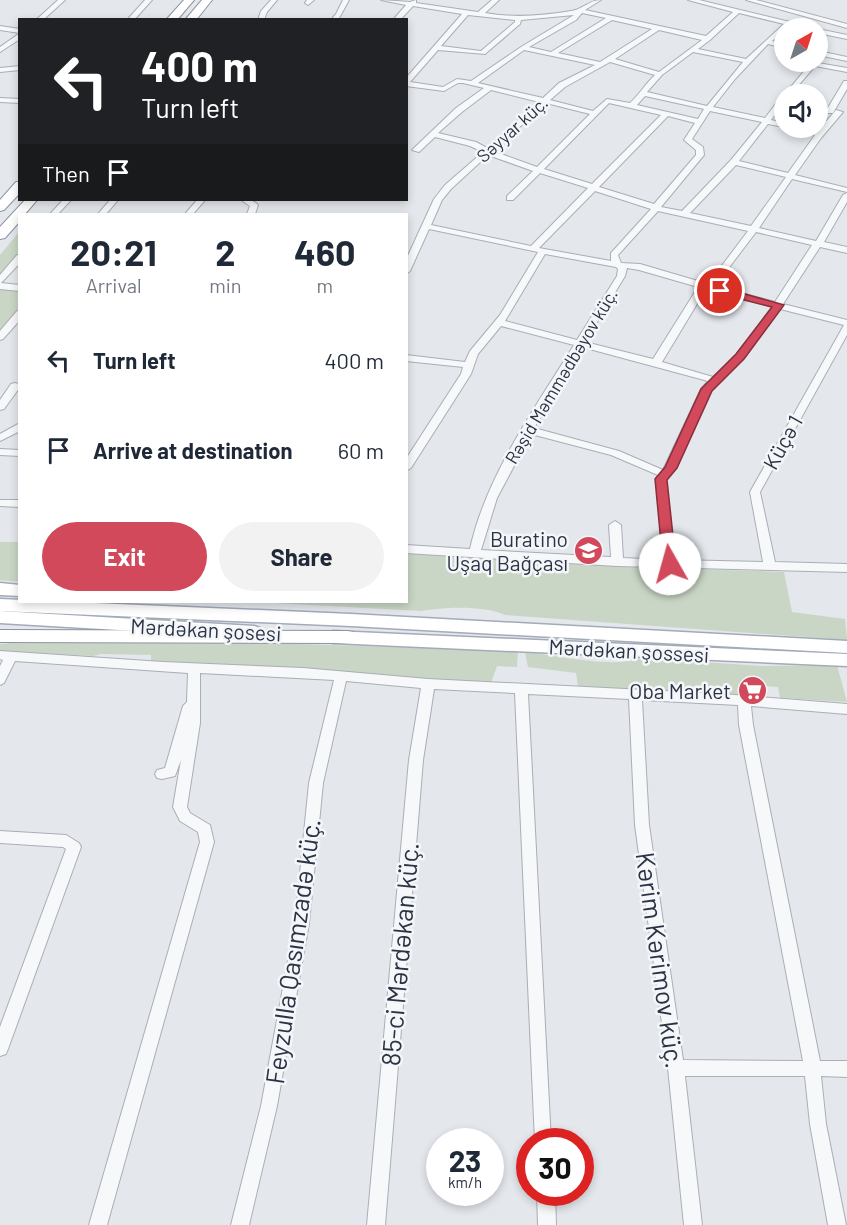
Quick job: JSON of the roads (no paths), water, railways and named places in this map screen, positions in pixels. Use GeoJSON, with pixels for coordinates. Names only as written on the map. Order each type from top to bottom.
{"type":"FeatureCollection","features":[{"type":"Feature","properties":{"kind":"highway"},"geometry":{"type":"LineString","coordinates":[[173,18],[189,0]]}},
{"type":"Feature","properties":{"kind":"highway"},"geometry":{"type":"LineString","coordinates":[[192,18],[207,0]]}},
{"type":"Feature","properties":{"kind":"highway"},"geometry":{"type":"LineString","coordinates":[[0,207],[18,187]]}},
{"type":"Feature","properties":{"kind":"highway"},"geometry":{"type":"LineString","coordinates":[[19,213],[30,201]]}},
{"type":"Feature","properties":{"kind":"highway"},"geometry":{"type":"LineString","coordinates":[[0,234],[18,214]]}},
{"type":"Feature","properties":{"kind":"highway"},"geometry":{"type":"LineString","coordinates":[[0,636],[349,629]]}},
{"type":"Feature","properties":{"kind":"main road"},"geometry":{"type":"LineString","coordinates":[[0,589],[18,591]]}},
{"type":"Feature","properties":{"kind":"main road"},"geometry":{"type":"LineString","coordinates":[[146,603],[349,629]]}},
{"type":"Feature","properties":{"kind":"main road","name":"Mərdəkan şosesi"},"geometry":{"type":"LineString","coordinates":[[0,605],[349,629]]}},
{"type":"Feature","properties":{"kind":"main road","name":"Mərdəkan şosesi"},"geometry":{"type":"LineString","coordinates":[[0,617],[413,632]]}},
{"type":"Feature","properties":{"kind":"main road","name":"Mərdəkan şossesi"},"geometry":{"type":"LineString","coordinates":[[413,632],[847,647]]}},
{"type":"Feature","properties":{"kind":"main road","name":"Mərdəkan şossesi"},"geometry":{"type":"LineString","coordinates":[[413,632],[847,660]]}},
{"type":"Feature","properties":{"kind":"street"},"geometry":{"type":"LineString","coordinates":[[41,18],[62,0]]}},
{"type":"Feature","properties":{"kind":"street"},"geometry":{"type":"LineString","coordinates":[[132,18],[149,0]]}},
{"type":"Feature","properties":{"kind":"street"},"geometry":{"type":"LineString","coordinates":[[262,18],[264,11],[274,0]]}},
{"type":"Feature","properties":{"kind":"street"},"geometry":{"type":"LineString","coordinates":[[336,18],[346,0]]}},
{"type":"Feature","properties":{"kind":"street"},"geometry":{"type":"LineString","coordinates":[[384,0],[412,2],[479,15],[518,18],[580,12],[708,39]]}},
{"type":"Feature","properties":{"kind":"street"},"geometry":{"type":"LineString","coordinates":[[479,15],[496,0]]}},
{"type":"Feature","properties":{"kind":"street"},"geometry":{"type":"LineString","coordinates":[[473,83],[523,48],[579,16],[580,12],[598,0]]}},
{"type":"Feature","properties":{"kind":"street"},"geometry":{"type":"LineString","coordinates":[[691,0],[774,20]]}},
{"type":"Feature","properties":{"kind":"street"},"geometry":{"type":"LineString","coordinates":[[725,8],[739,0]]}},
{"type":"Feature","properties":{"kind":"street"},"geometry":{"type":"LineString","coordinates":[[753,1],[847,26]]}},
{"type":"Feature","properties":{"kind":"street"},"geometry":{"type":"LineString","coordinates":[[398,18],[412,2]]}},
{"type":"Feature","properties":{"kind":"street"},"geometry":{"type":"LineString","coordinates":[[631,106],[660,74],[708,39],[738,11]]}},
{"type":"Feature","properties":{"kind":"street"},"geometry":{"type":"LineString","coordinates":[[408,81],[466,13]]}},
{"type":"Feature","properties":{"kind":"street"},"geometry":{"type":"LineString","coordinates":[[437,48],[483,53],[518,23],[518,18]]}},
{"type":"Feature","properties":{"kind":"street"},"geometry":{"type":"LineString","coordinates":[[552,54],[610,18]]}},
{"type":"Feature","properties":{"kind":"street"},"geometry":{"type":"LineString","coordinates":[[835,35],[847,26]]}},
{"type":"Feature","properties":{"kind":"street","name":"Səyyar küç."},"geometry":{"type":"LineString","coordinates":[[408,266],[442,192],[562,85],[609,60],[659,27]]}},
{"type":"Feature","properties":{"kind":"street"},"geometry":{"type":"LineString","coordinates":[[0,28],[18,31]]}},
{"type":"Feature","properties":{"kind":"street"},"geometry":{"type":"LineString","coordinates":[[828,33],[847,37]]}},
{"type":"Feature","properties":{"kind":"street"},"geometry":{"type":"LineString","coordinates":[[0,50],[18,36]]}},
{"type":"Feature","properties":{"kind":"street","name":"Rəşid Məmmədbəyov küç."},"geometry":{"type":"LineString","coordinates":[[475,553],[488,501],[578,343],[621,276],[622,269],[613,258],[614,255],[657,208],[701,153],[688,140],[748,61],[774,36]]}},
{"type":"Feature","properties":{"kind":"street"},"geometry":{"type":"LineString","coordinates":[[767,42],[774,44]]}},
{"type":"Feature","properties":{"kind":"street"},"geometry":{"type":"LineString","coordinates":[[523,48],[600,64]]}},
{"type":"Feature","properties":{"kind":"street"},"geometry":{"type":"LineString","coordinates":[[693,50],[748,61]]}},
{"type":"Feature","properties":{"kind":"street"},"geometry":{"type":"LineString","coordinates":[[828,58],[846,59]]}},
{"type":"Feature","properties":{"kind":"street"},"geometry":{"type":"LineString","coordinates":[[609,60],[660,74]]}},
{"type":"Feature","properties":{"kind":"street"},"geometry":{"type":"LineString","coordinates":[[828,62],[847,70]]}},
{"type":"Feature","properties":{"kind":"street"},"geometry":{"type":"LineString","coordinates":[[0,70],[18,68]]}},
{"type":"Feature","properties":{"kind":"street"},"geometry":{"type":"LineString","coordinates":[[797,84],[806,72]]}},
{"type":"Feature","properties":{"kind":"street"},"geometry":{"type":"LineString","coordinates":[[408,83],[444,89],[457,81],[473,83],[594,114]]}},
{"type":"Feature","properties":{"kind":"street"},"geometry":{"type":"LineString","coordinates":[[835,111],[847,83]]}},
{"type":"Feature","properties":{"kind":"street"},"geometry":{"type":"LineString","coordinates":[[416,150],[432,134],[490,87]]}},
{"type":"Feature","properties":{"kind":"street"},"geometry":{"type":"LineString","coordinates":[[644,94],[774,123]]}},
{"type":"Feature","properties":{"kind":"street"},"geometry":{"type":"LineString","coordinates":[[595,95],[701,122]]}},
{"type":"Feature","properties":{"kind":"street"},"geometry":{"type":"LineString","coordinates":[[0,100],[18,101]]}},
{"type":"Feature","properties":{"kind":"street"},"geometry":{"type":"LineString","coordinates":[[510,198],[609,100]]}},
{"type":"Feature","properties":{"kind":"street"},"geometry":{"type":"LineString","coordinates":[[684,214],[734,162],[774,112]]}},
{"type":"Feature","properties":{"kind":"street"},"geometry":{"type":"LineString","coordinates":[[408,465],[456,390],[473,353],[498,322],[539,250],[592,188],[666,114]]}},
{"type":"Feature","properties":{"kind":"street"},"geometry":{"type":"LineString","coordinates":[[432,134],[473,144],[487,152],[537,170],[657,208],[847,250]]}},
{"type":"Feature","properties":{"kind":"street"},"geometry":{"type":"LineString","coordinates":[[656,363],[707,286],[753,230],[818,138]]}},
{"type":"Feature","properties":{"kind":"street"},"geometry":{"type":"LineString","coordinates":[[734,162],[847,190]]}},
{"type":"Feature","properties":{"kind":"street"},"geometry":{"type":"LineString","coordinates":[[670,564],[660,482],[671,468],[706,389],[740,357],[778,305],[847,195]]}},
{"type":"Feature","properties":{"kind":"street"},"geometry":{"type":"LineString","coordinates":[[55,213],[66,201]]}},
{"type":"Feature","properties":{"kind":"street"},"geometry":{"type":"LineString","coordinates":[[103,213],[113,201]]}},
{"type":"Feature","properties":{"kind":"street"},"geometry":{"type":"LineString","coordinates":[[190,213],[200,201]]}},
{"type":"Feature","properties":{"kind":"street"},"geometry":{"type":"LineString","coordinates":[[246,201],[254,206],[251,213]]}},
{"type":"Feature","properties":{"kind":"street"},"geometry":{"type":"LineString","coordinates":[[425,226],[539,250],[640,267],[847,325]]}},
{"type":"Feature","properties":{"kind":"street"},"geometry":{"type":"LineString","coordinates":[[18,260],[0,284],[18,288]]}},
{"type":"Feature","properties":{"kind":"street"},"geometry":{"type":"LineString","coordinates":[[0,337],[18,315]]}},
{"type":"Feature","properties":{"kind":"street"},"geometry":{"type":"LineString","coordinates":[[498,322],[714,380]]}},
{"type":"Feature","properties":{"kind":"street","name":"Küçə 1"},"geometry":{"type":"LineString","coordinates":[[770,566],[755,492],[847,325]]}},
{"type":"Feature","properties":{"kind":"street"},"geometry":{"type":"LineString","coordinates":[[408,358],[469,365]]}},
{"type":"Feature","properties":{"kind":"street"},"geometry":{"type":"LineString","coordinates":[[0,407],[15,387]]}},
{"type":"Feature","properties":{"kind":"street"},"geometry":{"type":"LineString","coordinates":[[0,438],[18,427]]}},
{"type":"Feature","properties":{"kind":"street"},"geometry":{"type":"LineString","coordinates":[[528,430],[623,456],[664,474]]}},
{"type":"Feature","properties":{"kind":"street"},"geometry":{"type":"LineString","coordinates":[[0,452],[18,453]]}},
{"type":"Feature","properties":{"kind":"street"},"geometry":{"type":"LineString","coordinates":[[0,503],[18,504]]}},
{"type":"Feature","properties":{"kind":"street"},"geometry":{"type":"LineString","coordinates":[[615,525],[617,562]]}},
{"type":"Feature","properties":{"kind":"street"},"geometry":{"type":"LineString","coordinates":[[408,549],[617,562],[847,568]]}},
{"type":"Feature","properties":{"kind":"street"},"geometry":{"type":"LineString","coordinates":[[0,680],[6,655],[194,669],[635,694],[847,709]]}},
{"type":"Feature","properties":{"kind":"street"},"geometry":{"type":"LineString","coordinates":[[98,1225],[207,842],[205,829],[186,817],[180,807],[194,703],[194,669]]}},
{"type":"Feature","properties":{"kind":"street","name":"Feyzulla Qasımzadə küç."},"geometry":{"type":"LineString","coordinates":[[240,1225],[269,1106],[302,923],[316,783],[341,676]]}},
{"type":"Feature","properties":{"kind":"street","name":"85-ci Mərdəkan küç."},"geometry":{"type":"LineString","coordinates":[[376,1225],[416,760],[428,684]]}},
{"type":"Feature","properties":{"kind":"street"},"geometry":{"type":"LineString","coordinates":[[520,689],[542,1128]]}},
{"type":"Feature","properties":{"kind":"street","name":"Kərim Kərimov küç."},"geometry":{"type":"LineString","coordinates":[[635,694],[642,825],[676,1068],[693,1225]]}},
{"type":"Feature","properties":{"kind":"street"},"geometry":{"type":"LineString","coordinates":[[744,701],[746,725],[813,1071],[818,1124],[837,1225]]}},
{"type":"Feature","properties":{"kind":"street"},"geometry":{"type":"LineString","coordinates":[[162,774],[170,772],[187,710],[194,703]]}},
{"type":"Feature","properties":{"kind":"street"},"geometry":{"type":"LineString","coordinates":[[0,837],[66,841],[74,847],[0,1049]]}},
{"type":"Feature","properties":{"kind":"street"},"geometry":{"type":"LineString","coordinates":[[676,1068],[813,1071],[847,1069]]}},
{"type":"Feature","properties":{"kind":"street"},"geometry":{"type":"LineString","coordinates":[[546,1206],[547,1225]]}},
{"type":"Feature","properties":{"kind":"place","name":"Buratino Uşaq Bağçası"},"geometry":{"type":"Point","coordinates":[589,550]}},
{"type":"Feature","properties":{"kind":"place","name":"Oba Market"},"geometry":{"type":"Point","coordinates":[752,690]}}]}
